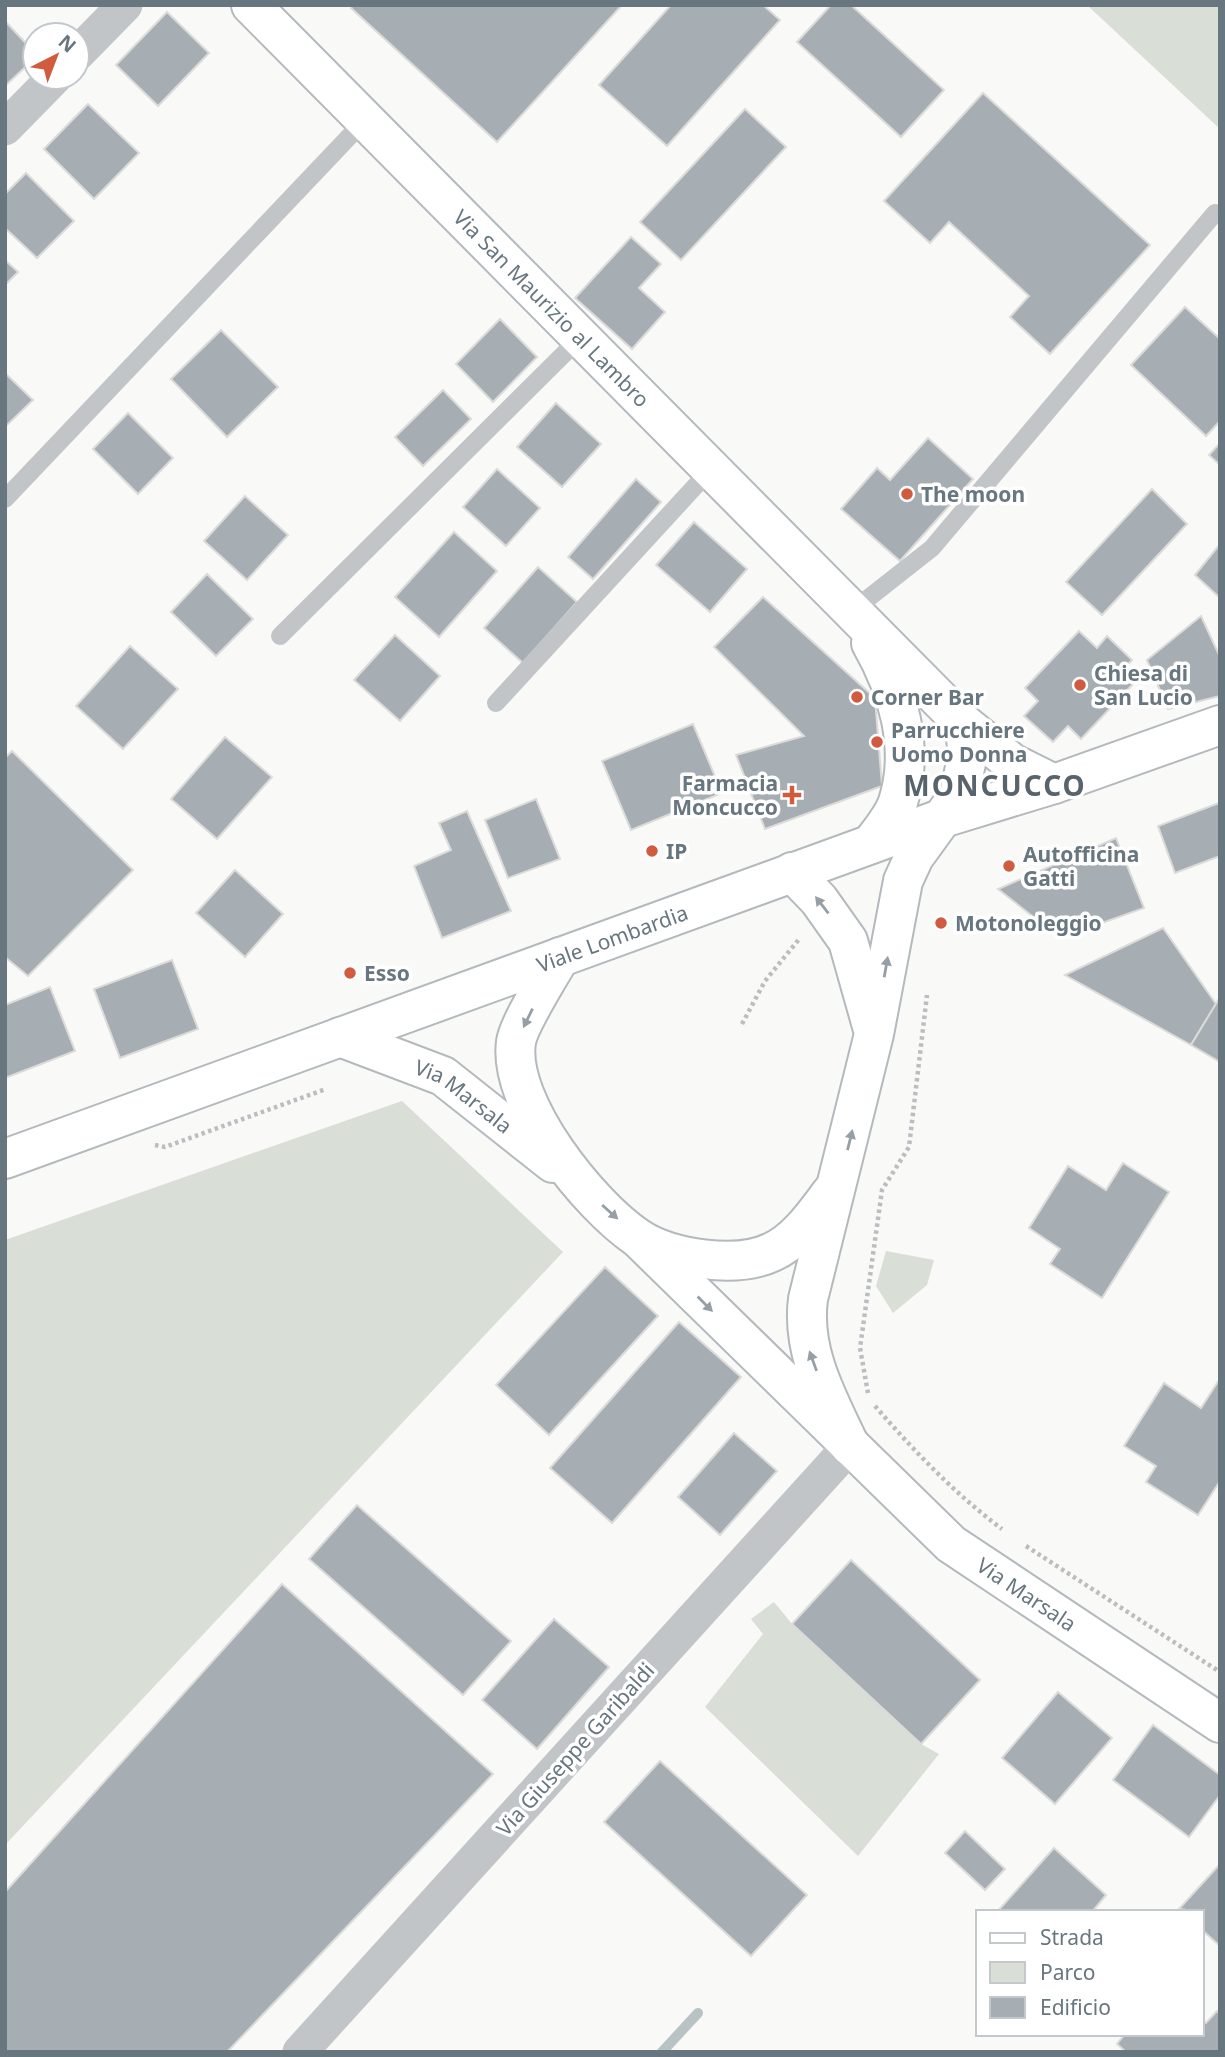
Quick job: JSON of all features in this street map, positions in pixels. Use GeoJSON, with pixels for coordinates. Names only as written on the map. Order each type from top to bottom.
{"type":"FeatureCollection","features":[{"type":"Feature","properties":{"kind":"main road","name":"Via San Maurizio al Lambro"},"geometry":{"type":"LineString","coordinates":[[251,5],[964,724],[1012,763],[1055,784]]}},
{"type":"Feature","properties":{"kind":"main road","name":"Via San Maurizio al Lambro"},"geometry":{"type":"LineString","coordinates":[[852,611],[886,669],[899,708],[905,756],[897,803],[872,844]]}},
{"type":"Feature","properties":{"kind":"main road"},"geometry":{"type":"LineString","coordinates":[[946,817],[959,795],[965,775],[968,754],[964,724]]}},
{"type":"Feature","properties":{"kind":"main road","name":"Viale Lombardia"},"geometry":{"type":"LineString","coordinates":[[5,1159],[792,872],[946,817],[1055,784],[1220,725]]}},
{"type":"Feature","properties":{"kind":"main road","name":"Via San Maurizio al Lambro"},"geometry":{"type":"LineString","coordinates":[[905,756],[920,786],[946,817]]}},
{"type":"Feature","properties":{"kind":"main road","name":"Via Marsala"},"geometry":{"type":"LineString","coordinates":[[850,1446],[809,1350],[805,1321],[874,1034],[903,881],[914,857],[946,817]]}},
{"type":"Feature","properties":{"kind":"main road","name":"Via Marsala"},"geometry":{"type":"LineString","coordinates":[[792,872],[819,900],[848,941],[874,1034]]}},
{"type":"Feature","properties":{"kind":"main road","name":"Via Marsala"},"geometry":{"type":"LineString","coordinates":[[560,957],[516,1041],[519,1082],[541,1129],[573,1179]]}},
{"type":"Feature","properties":{"kind":"main road","name":"Via Marsala"},"geometry":{"type":"LineString","coordinates":[[340,1037],[443,1076],[573,1179],[639,1239],[951,1544],[1220,1723]]}},
{"type":"Feature","properties":{"kind":"main road","name":"Via Marsala"},"geometry":{"type":"LineString","coordinates":[[639,1239],[685,1257],[727,1261],[772,1252],[807,1224],[838,1184]]}},
{"type":"Feature","properties":{"kind":"street"},"geometry":{"type":"LineString","coordinates":[[91,39],[124,5]]}},
{"type":"Feature","properties":{"kind":"street"},"geometry":{"type":"LineString","coordinates":[[5,128],[41,91]]}},
{"type":"Feature","properties":{"kind":"street","name":"Via Giuseppe Garibaldi"},"geometry":{"type":"LineString","coordinates":[[300,2052],[850,1446]]}},
{"type":"Feature","properties":{"kind":"lane"},"geometry":{"type":"LineString","coordinates":[[5,499],[365,120]]}},
{"type":"Feature","properties":{"kind":"lane"},"geometry":{"type":"LineString","coordinates":[[852,611],[932,548],[1215,213]]}},
{"type":"Feature","properties":{"kind":"lane"},"geometry":{"type":"LineString","coordinates":[[280,636],[581,337]]}},
{"type":"Feature","properties":{"kind":"lane"},"geometry":{"type":"LineString","coordinates":[[496,703],[712,469]]}},
{"type":"Feature","properties":{"kind":"path"},"geometry":{"type":"LineString","coordinates":[[742,1024],[765,981],[814,919],[819,900]]}},
{"type":"Feature","properties":{"kind":"path"},"geometry":{"type":"LineString","coordinates":[[927,995],[909,1147],[882,1190],[860,1348],[869,1400],[908,1444],[968,1502],[1013,1536]]}},
{"type":"Feature","properties":{"kind":"path"},"geometry":{"type":"LineString","coordinates":[[1024,1544],[1220,1672]]}},
{"type":"Feature","properties":{"kind":"green space"},"geometry":{"type":"Polygon","coordinates":[[[1087,5],[1220,5],[1220,129],[1087,5]]]}},
{"type":"Feature","properties":{"kind":"green space"},"geometry":{"type":"Polygon","coordinates":[[[402,1101],[563,1252],[5,1845],[5,1240],[402,1101]]]}},
{"type":"Feature","properties":{"kind":"green space"},"geometry":{"type":"Polygon","coordinates":[[[886,1251],[934,1260],[927,1285],[893,1313],[876,1286],[886,1251]]]}},
{"type":"Feature","properties":{"kind":"green space"},"geometry":{"type":"Polygon","coordinates":[[[774,1602],[792,1624],[921,1744],[939,1754],[858,1856],[705,1707],[763,1634],[751,1619],[774,1602]]]}},
{"type":"Feature","properties":{"kind":"building"},"geometry":{"type":"Polygon","coordinates":[[[353,5],[622,5],[497,142],[351,8],[353,5]]]}},
{"type":"Feature","properties":{"kind":"building"},"geometry":{"type":"Polygon","coordinates":[[[671,5],[763,5],[780,20],[667,146],[599,85],[671,5]]]}},
{"type":"Feature","properties":{"kind":"building"},"geometry":{"type":"Polygon","coordinates":[[[831,5],[851,5],[944,90],[901,137],[797,42],[831,5]]]}},
{"type":"Feature","properties":{"kind":"building"},"geometry":{"type":"Polygon","coordinates":[[[167,12],[209,53],[158,106],[116,65],[167,12]]]}},
{"type":"Feature","properties":{"kind":"building"},"geometry":{"type":"Polygon","coordinates":[[[5,21],[21,38],[21,71],[5,86],[5,21]]]}},
{"type":"Feature","properties":{"kind":"building"},"geometry":{"type":"Polygon","coordinates":[[[983,93],[1150,245],[1050,354],[1010,317],[1029,296],[949,222],[930,243],[884,201],[983,93]]]}},
{"type":"Feature","properties":{"kind":"building"},"geometry":{"type":"Polygon","coordinates":[[[88,104],[139,153],[94,199],[44,149],[88,104]]]}},
{"type":"Feature","properties":{"kind":"building"},"geometry":{"type":"Polygon","coordinates":[[[745,109],[786,147],[681,260],[640,222],[745,109]]]}},
{"type":"Feature","properties":{"kind":"building"},"geometry":{"type":"Polygon","coordinates":[[[26,173],[74,221],[37,258],[5,228],[5,194],[26,173]]]}},
{"type":"Feature","properties":{"kind":"building"},"geometry":{"type":"Polygon","coordinates":[[[631,237],[661,264],[639,288],[665,312],[632,349],[575,298],[631,237]]]}},
{"type":"Feature","properties":{"kind":"building"},"geometry":{"type":"Polygon","coordinates":[[[5,260],[18,272],[5,285],[5,260]]]}},
{"type":"Feature","properties":{"kind":"building"},"geometry":{"type":"Polygon","coordinates":[[[1185,307],[1220,339],[1220,421],[1206,436],[1131,365],[1185,307]]]}},
{"type":"Feature","properties":{"kind":"building"},"geometry":{"type":"Polygon","coordinates":[[[500,319],[537,357],[493,402],[456,364],[500,319]]]}},
{"type":"Feature","properties":{"kind":"building"},"geometry":{"type":"Polygon","coordinates":[[[221,330],[278,387],[227,437],[171,379],[221,330]]]}},
{"type":"Feature","properties":{"kind":"building"},"geometry":{"type":"Polygon","coordinates":[[[5,373],[33,400],[5,427],[5,373]]]}},
{"type":"Feature","properties":{"kind":"building"},"geometry":{"type":"Polygon","coordinates":[[[443,390],[471,419],[423,466],[395,437],[443,390]]]}},
{"type":"Feature","properties":{"kind":"building"},"geometry":{"type":"Polygon","coordinates":[[[556,403],[601,444],[562,487],[517,447],[556,403]]]}},
{"type":"Feature","properties":{"kind":"building"},"geometry":{"type":"Polygon","coordinates":[[[128,413],[173,458],[138,494],[93,449],[128,413]]]}},
{"type":"Feature","properties":{"kind":"building","name":"The moon"},"geometry":{"type":"Polygon","coordinates":[[[928,438],[973,479],[900,561],[841,509],[877,468],[890,480],[928,438]]]}},
{"type":"Feature","properties":{"kind":"building"},"geometry":{"type":"Polygon","coordinates":[[[1220,443],[1220,465],[1209,455],[1220,443]]]}},
{"type":"Feature","properties":{"kind":"building"},"geometry":{"type":"Polygon","coordinates":[[[497,469],[540,508],[506,546],[463,507],[497,469]]]}},
{"type":"Feature","properties":{"kind":"building"},"geometry":{"type":"Polygon","coordinates":[[[636,479],[661,502],[593,579],[568,557],[636,479]]]}},
{"type":"Feature","properties":{"kind":"building"},"geometry":{"type":"Polygon","coordinates":[[[1152,489],[1187,524],[1102,615],[1066,582],[1152,489]]]}},
{"type":"Feature","properties":{"kind":"building"},"geometry":{"type":"Polygon","coordinates":[[[245,496],[288,535],[247,580],[204,541],[245,496]]]}},
{"type":"Feature","properties":{"kind":"building"},"geometry":{"type":"Polygon","coordinates":[[[694,522],[747,569],[710,612],[656,565],[694,522]]]}},
{"type":"Feature","properties":{"kind":"building"},"geometry":{"type":"Polygon","coordinates":[[[454,532],[497,571],[439,637],[395,597],[454,532]]]}},
{"type":"Feature","properties":{"kind":"building"},"geometry":{"type":"Polygon","coordinates":[[[1220,544],[1220,598],[1195,575],[1220,544]]]}},
{"type":"Feature","properties":{"kind":"building"},"geometry":{"type":"Polygon","coordinates":[[[538,567],[577,602],[523,663],[484,628],[538,567]]]}},
{"type":"Feature","properties":{"kind":"building"},"geometry":{"type":"Polygon","coordinates":[[[207,574],[253,619],[216,656],[171,612],[207,574]]]}},
{"type":"Feature","properties":{"kind":"building"},"geometry":{"type":"Polygon","coordinates":[[[763,597],[875,698],[882,786],[765,829],[736,755],[804,736],[714,647],[763,597]]]}},
{"type":"Feature","properties":{"kind":"building"},"geometry":{"type":"Polygon","coordinates":[[[1201,616],[1220,657],[1220,696],[1168,709],[1147,660],[1201,616]]]}},
{"type":"Feature","properties":{"kind":"building","name":"Chiesa di San Lucio"},"geometry":{"type":"Polygon","coordinates":[[[1079,631],[1097,648],[1107,636],[1132,660],[1122,671],[1134,683],[1081,739],[1068,726],[1053,742],[1024,716],[1038,701],[1025,688],[1079,631]]]}},
{"type":"Feature","properties":{"kind":"building"},"geometry":{"type":"Polygon","coordinates":[[[395,635],[440,676],[400,721],[354,680],[395,635]]]}},
{"type":"Feature","properties":{"kind":"building"},"geometry":{"type":"Polygon","coordinates":[[[130,646],[178,689],[123,749],[76,706],[130,646]]]}},
{"type":"Feature","properties":{"kind":"building"},"geometry":{"type":"Polygon","coordinates":[[[693,724],[722,793],[631,830],[602,761],[693,724]]]}},
{"type":"Feature","properties":{"kind":"building"},"geometry":{"type":"Polygon","coordinates":[[[225,737],[272,777],[217,839],[171,799],[225,737]]]}},
{"type":"Feature","properties":{"kind":"building"},"geometry":{"type":"Polygon","coordinates":[[[12,751],[133,870],[28,976],[5,957],[5,758],[12,751]]]}},
{"type":"Feature","properties":{"kind":"building"},"geometry":{"type":"Polygon","coordinates":[[[536,799],[560,859],[508,878],[485,820],[536,799]]]}},
{"type":"Feature","properties":{"kind":"building"},"geometry":{"type":"Polygon","coordinates":[[[1219,803],[1220,856],[1175,873],[1158,826],[1219,803]]]}},
{"type":"Feature","properties":{"kind":"building"},"geometry":{"type":"Polygon","coordinates":[[[467,811],[511,911],[442,938],[414,866],[451,850],[439,823],[467,811]]]}},
{"type":"Feature","properties":{"kind":"building"},"geometry":{"type":"Polygon","coordinates":[[[1116,838],[1144,908],[1060,938],[998,889],[1116,838]]]}},
{"type":"Feature","properties":{"kind":"building"},"geometry":{"type":"Polygon","coordinates":[[[235,870],[283,914],[245,957],[196,913],[235,870]]]}},
{"type":"Feature","properties":{"kind":"building"},"geometry":{"type":"Polygon","coordinates":[[[1163,928],[1216,1004],[1191,1045],[1065,975],[1163,928]]]}},
{"type":"Feature","properties":{"kind":"building"},"geometry":{"type":"Polygon","coordinates":[[[172,960],[198,1029],[120,1058],[94,989],[172,960]]]}},
{"type":"Feature","properties":{"kind":"building"},"geometry":{"type":"Polygon","coordinates":[[[50,987],[75,1051],[5,1078],[5,1005],[50,987]]]}},
{"type":"Feature","properties":{"kind":"building"},"geometry":{"type":"Polygon","coordinates":[[[1220,997],[1220,1062],[1191,1045],[1220,997]]]}},
{"type":"Feature","properties":{"kind":"building"},"geometry":{"type":"Polygon","coordinates":[[[1123,1163],[1169,1192],[1102,1298],[1050,1264],[1060,1249],[1029,1228],[1068,1166],[1106,1190],[1123,1163]]]}},
{"type":"Feature","properties":{"kind":"building"},"geometry":{"type":"Polygon","coordinates":[[[605,1267],[658,1316],[549,1435],[496,1385],[605,1267]]]}},
{"type":"Feature","properties":{"kind":"building"},"geometry":{"type":"Polygon","coordinates":[[[679,1322],[741,1377],[612,1523],[550,1468],[679,1322]]]}},
{"type":"Feature","properties":{"kind":"building"},"geometry":{"type":"Polygon","coordinates":[[[1219,1380],[1220,1481],[1198,1515],[1146,1482],[1156,1466],[1124,1446],[1164,1383],[1201,1408],[1219,1380]]]}},
{"type":"Feature","properties":{"kind":"building"},"geometry":{"type":"Polygon","coordinates":[[[734,1433],[777,1471],[720,1535],[678,1497],[734,1433]]]}},
{"type":"Feature","properties":{"kind":"building"},"geometry":{"type":"Polygon","coordinates":[[[357,1505],[511,1641],[463,1695],[309,1559],[357,1505]]]}},
{"type":"Feature","properties":{"kind":"building"},"geometry":{"type":"Polygon","coordinates":[[[851,1560],[980,1680],[921,1744],[792,1624],[851,1560]]]}},
{"type":"Feature","properties":{"kind":"building"},"geometry":{"type":"Polygon","coordinates":[[[282,1584],[493,1774],[227,2052],[5,2052],[5,1892],[282,1584]]]}},
{"type":"Feature","properties":{"kind":"building"},"geometry":{"type":"Polygon","coordinates":[[[554,1619],[609,1667],[537,1749],[482,1700],[554,1619]]]}},
{"type":"Feature","properties":{"kind":"building"},"geometry":{"type":"Polygon","coordinates":[[[1058,1692],[1112,1738],[1055,1804],[1002,1758],[1058,1692]]]}},
{"type":"Feature","properties":{"kind":"building"},"geometry":{"type":"Polygon","coordinates":[[[1153,1725],[1220,1775],[1220,1795],[1189,1837],[1113,1780],[1153,1725]]]}},
{"type":"Feature","properties":{"kind":"building"},"geometry":{"type":"Polygon","coordinates":[[[660,1761],[807,1895],[751,1956],[604,1822],[660,1761]]]}},
{"type":"Feature","properties":{"kind":"building"},"geometry":{"type":"Polygon","coordinates":[[[965,1831],[1005,1869],[985,1890],[945,1853],[965,1831]]]}},
{"type":"Feature","properties":{"kind":"building"},"geometry":{"type":"Polygon","coordinates":[[[1054,1848],[1106,1895],[1094,1910],[999,1910],[1054,1848]]]}},
{"type":"Feature","properties":{"kind":"building"},"geometry":{"type":"Polygon","coordinates":[[[1220,1864],[1220,1946],[1204,1932],[1204,1910],[1179,1909],[1220,1864]]]}},
{"type":"Feature","properties":{"kind":"building"},"geometry":{"type":"Polygon","coordinates":[[[1217,2011],[1220,2014],[1220,2052],[1126,2052],[1117,2044],[1123,2036],[1204,2036],[1204,2022],[1206,2023],[1217,2011]]]}},
{"type":"Feature","properties":{"kind":"waterway"},"geometry":{"type":"LineString","coordinates":[[662,2052],[698,2013]]}},
{"type":"Feature","properties":{"kind":"place","name":"The moon"},"geometry":{"type":"Point","coordinates":[907,494]}},
{"type":"Feature","properties":{"kind":"place","name":"Chiesa di San Lucio"},"geometry":{"type":"Point","coordinates":[1080,685]}},
{"type":"Feature","properties":{"kind":"place","name":"Corner Bar"},"geometry":{"type":"Point","coordinates":[857,697]}},
{"type":"Feature","properties":{"kind":"place","name":"Parrucchiere Uomo Donna"},"geometry":{"type":"Point","coordinates":[877,742]}},
{"type":"Feature","properties":{"kind":"place","name":"Farmacia Moncucco"},"geometry":{"type":"Point","coordinates":[792,795]}},
{"type":"Feature","properties":{"kind":"place","name":"IP"},"geometry":{"type":"Point","coordinates":[652,851]}},
{"type":"Feature","properties":{"kind":"place","name":"Autofficina Gatti"},"geometry":{"type":"Point","coordinates":[1009,866]}},
{"type":"Feature","properties":{"kind":"place","name":"Motonoleggio"},"geometry":{"type":"Point","coordinates":[941,923]}},
{"type":"Feature","properties":{"kind":"place","name":"Esso"},"geometry":{"type":"Point","coordinates":[350,973]}},
{"type":"Feature","properties":{"kind":"district","name":"MONCUCCO"},"geometry":{"type":"Point","coordinates":[995,785]}}]}
